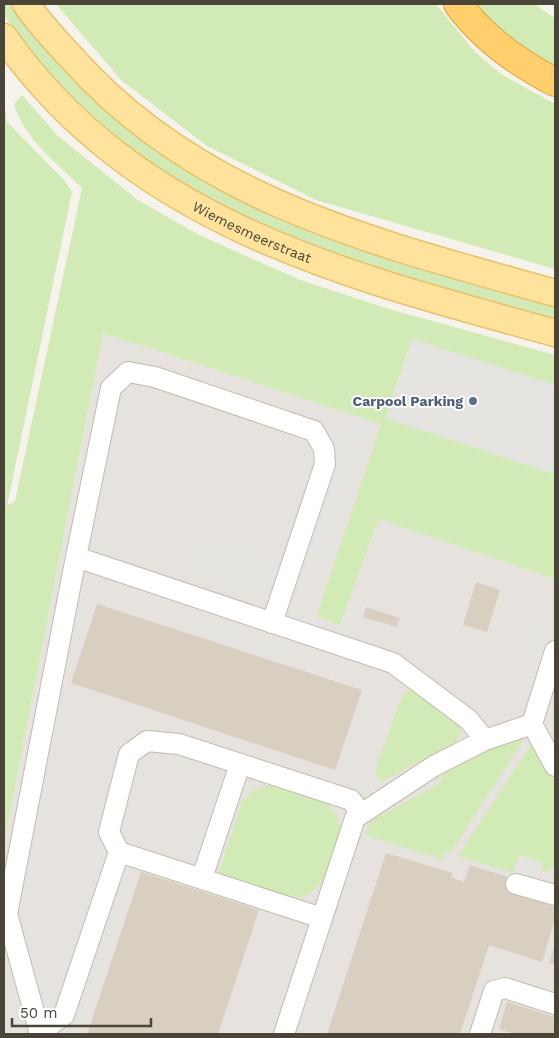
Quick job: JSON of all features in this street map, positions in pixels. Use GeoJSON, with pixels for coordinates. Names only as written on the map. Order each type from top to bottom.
{"type":"FeatureCollection","features":[{"type":"Feature","properties":{"kind":"highway"},"geometry":{"type":"LineString","coordinates":[[458,4],[488,37],[509,54],[555,82]]}},
{"type":"Feature","properties":{"kind":"main road"},"geometry":{"type":"LineString","coordinates":[[26,4],[37,20],[89,78],[142,126],[195,163],[272,203],[335,228],[403,251],[555,293]]}},
{"type":"Feature","properties":{"kind":"main road","name":"Wiemesmeerstraat"},"geometry":{"type":"LineString","coordinates":[[4,37],[17,56],[59,104],[105,144],[158,184],[210,214],[272,244],[334,269],[412,294],[555,334]]}},
{"type":"Feature","properties":{"kind":"lane"},"geometry":{"type":"LineString","coordinates":[[272,623],[325,464],[324,449],[314,431],[155,376],[128,372],[111,388],[76,557],[8,914],[40,1033],[64,1015],[119,852],[109,832],[130,754],[147,742],[179,744],[351,800],[361,813]]}},
{"type":"Feature","properties":{"kind":"lane"},"geometry":{"type":"LineString","coordinates":[[76,557],[393,663],[469,720],[485,740]]}},
{"type":"Feature","properties":{"kind":"lane"},"geometry":{"type":"LineString","coordinates":[[555,651],[532,724],[555,766]]}},
{"type":"Feature","properties":{"kind":"lane"},"geometry":{"type":"LineString","coordinates":[[284,1034],[355,818],[434,766],[485,740],[532,724]]}},
{"type":"Feature","properties":{"kind":"lane"},"geometry":{"type":"LineString","coordinates":[[202,878],[240,764]]}},
{"type":"Feature","properties":{"kind":"lane"},"geometry":{"type":"LineString","coordinates":[[119,852],[322,918]]}},
{"type":"Feature","properties":{"kind":"lane"},"geometry":{"type":"LineString","coordinates":[[516,884],[555,895]]}},
{"type":"Feature","properties":{"kind":"lane"},"geometry":{"type":"LineString","coordinates":[[480,1034],[494,991],[505,988],[555,1004]]}},
{"type":"Feature","properties":{"kind":"shaded area"},"geometry":{"type":"Polygon","coordinates":[[[103,333],[381,424],[316,617],[340,625],[379,519],[555,579],[555,1034],[4,1034],[4,843],[103,333]]]}},
{"type":"Feature","properties":{"kind":"shaded area","name":"Carpool Parking"},"geometry":{"type":"Polygon","coordinates":[[[412,339],[555,385],[555,474],[386,418],[412,339]]]}},
{"type":"Feature","properties":{"kind":"shaded area"},"geometry":{"type":"Polygon","coordinates":[[[351,417],[372,424],[328,556],[306,548],[351,417]]]}},
{"type":"Feature","properties":{"kind":"shaded area"},"geometry":{"type":"Polygon","coordinates":[[[200,535],[283,562],[272,595],[189,568],[200,535]]]}},
{"type":"Feature","properties":{"kind":"shaded area"},"geometry":{"type":"Polygon","coordinates":[[[540,615],[555,619],[545,654],[530,650],[540,615]]]}},
{"type":"Feature","properties":{"kind":"shaded area"},"geometry":{"type":"Polygon","coordinates":[[[198,618],[286,648],[281,661],[193,633],[198,618]]]}},
{"type":"Feature","properties":{"kind":"shaded area"},"geometry":{"type":"Polygon","coordinates":[[[519,855],[543,863],[537,881],[513,873],[519,855]]]}},
{"type":"Feature","properties":{"kind":"green space"},"geometry":{"type":"Polygon","coordinates":[[[4,4],[13,4],[35,36],[60,67],[111,114],[144,141],[216,186],[293,224],[373,254],[555,304],[555,320],[415,281],[297,242],[220,205],[163,171],[123,142],[78,103],[27,48],[4,15],[4,4]]]}},
{"type":"Feature","properties":{"kind":"green space"},"geometry":{"type":"Polygon","coordinates":[[[56,4],[436,4],[475,52],[501,74],[555,104],[555,269],[316,200],[207,146],[121,80],[56,4]]]}},
{"type":"Feature","properties":{"kind":"green space"},"geometry":{"type":"Polygon","coordinates":[[[475,4],[534,4],[555,18],[555,71],[511,40],[475,4]]]}},
{"type":"Feature","properties":{"kind":"green space"},"geometry":{"type":"Polygon","coordinates":[[[22,95],[58,136],[138,200],[199,235],[300,280],[389,309],[555,355],[555,385],[412,339],[386,418],[555,474],[555,579],[379,519],[340,625],[316,617],[381,424],[103,333],[4,843],[4,101],[7,122],[65,181],[72,192],[7,506],[15,501],[82,188],[42,150],[25,128],[14,104],[22,95]]]}},
{"type":"Feature","properties":{"kind":"green space"},"geometry":{"type":"Polygon","coordinates":[[[419,688],[457,718],[461,732],[454,744],[381,782],[375,771],[402,696],[410,689],[419,688]]]}},
{"type":"Feature","properties":{"kind":"green space"},"geometry":{"type":"Polygon","coordinates":[[[507,739],[524,739],[451,852],[446,850],[442,859],[365,835],[369,824],[376,818],[439,784],[444,773],[507,739]]]}},
{"type":"Feature","properties":{"kind":"green space"},"geometry":{"type":"Polygon","coordinates":[[[532,743],[544,754],[555,777],[555,867],[545,872],[541,870],[543,863],[519,855],[513,873],[458,856],[532,743]]]}},
{"type":"Feature","properties":{"kind":"green space"},"geometry":{"type":"Polygon","coordinates":[[[270,785],[325,802],[337,816],[341,831],[321,884],[303,898],[286,895],[219,873],[242,802],[254,790],[270,785]]]}},
{"type":"Feature","properties":{"kind":"building"},"geometry":{"type":"Polygon","coordinates":[[[476,582],[500,590],[487,632],[463,625],[476,582]]]}},
{"type":"Feature","properties":{"kind":"building"},"geometry":{"type":"Polygon","coordinates":[[[97,604],[362,690],[335,770],[71,683],[97,604]]]}},
{"type":"Feature","properties":{"kind":"building"},"geometry":{"type":"Polygon","coordinates":[[[366,607],[400,618],[397,627],[363,617],[366,607]]]}},
{"type":"Feature","properties":{"kind":"building"},"geometry":{"type":"Polygon","coordinates":[[[386,853],[453,873],[451,877],[464,882],[470,865],[511,878],[507,891],[555,907],[555,919],[542,962],[489,945],[460,1034],[327,1034],[386,853]]]}},
{"type":"Feature","properties":{"kind":"building"},"geometry":{"type":"Polygon","coordinates":[[[141,872],[259,910],[218,1034],[87,1034],[141,872]]]}},
{"type":"Feature","properties":{"kind":"building"},"geometry":{"type":"Polygon","coordinates":[[[555,944],[555,965],[549,963],[555,944]]]}},
{"type":"Feature","properties":{"kind":"building"},"geometry":{"type":"Polygon","coordinates":[[[507,1002],[555,1017],[555,1034],[515,1034],[499,1029],[507,1002]]]}},
{"type":"Feature","properties":{"kind":"place","name":"Carpool Parking"},"geometry":{"type":"Point","coordinates":[473,401]}}]}
